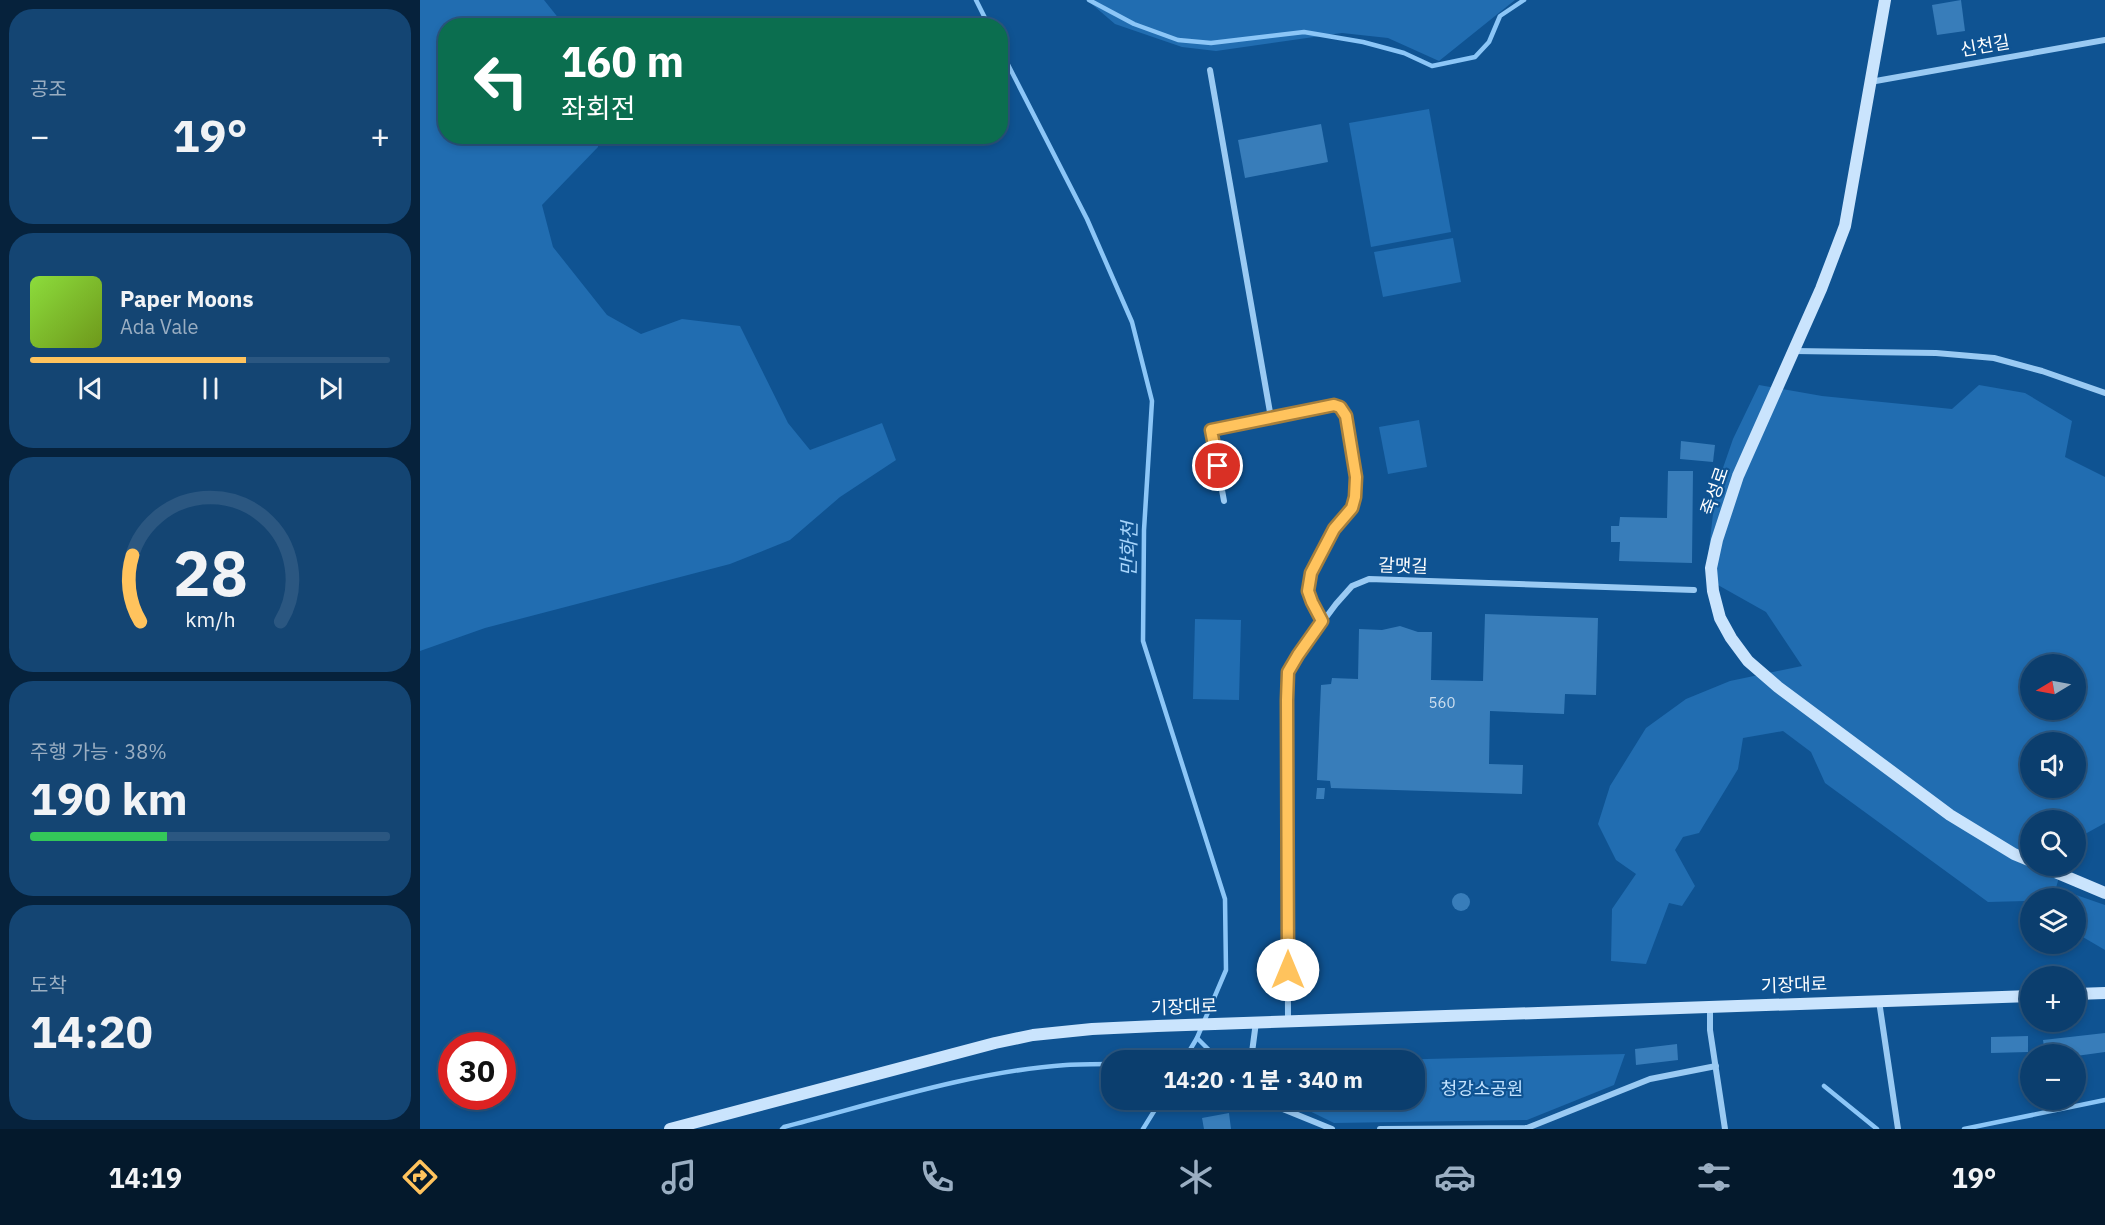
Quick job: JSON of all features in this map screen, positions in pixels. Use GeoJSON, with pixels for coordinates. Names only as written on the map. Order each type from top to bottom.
{"type":"FeatureCollection","features":[{"type":"Feature","properties":{"kind":"main road","name":"죽성로"},"geometry":{"type":"LineString","coordinates":[[1885,0],[1845,226],[1738,476],[1717,540],[1712,568],[1713,591],[1720,618],[1731,638],[1748,661],[1778,687],[1950,815],[2020,856]]}},
{"type":"Feature","properties":{"kind":"main road"},"geometry":{"type":"LineString","coordinates":[[2065,876],[2105,893]]}},
{"type":"Feature","properties":{"kind":"main road"},"geometry":{"type":"LineString","coordinates":[[2086,994],[2105,993]]}},
{"type":"Feature","properties":{"kind":"main road","name":"기장대로"},"geometry":{"type":"LineString","coordinates":[[670,1129],[1014,1039],[1092,1029],[1288,1020],[2020,996]]}},
{"type":"Feature","properties":{"kind":"street","name":"신천길"},"geometry":{"type":"LineString","coordinates":[[1870,82],[2105,40]]}},
{"type":"Feature","properties":{"kind":"street"},"geometry":{"type":"LineString","coordinates":[[1210,70],[1271,418]]}},
{"type":"Feature","properties":{"kind":"street"},"geometry":{"type":"LineString","coordinates":[[1793,351],[1936,353],[1994,358],[2042,371],[2105,393]]}},
{"type":"Feature","properties":{"kind":"street"},"geometry":{"type":"LineString","coordinates":[[1224,501],[1211,430],[1334,405],[1340,407],[1346,416],[1356,477],[1355,497],[1352,508],[1334,529],[1311,573],[1308,591],[1322,621]]}},
{"type":"Feature","properties":{"kind":"street","name":"갈맷길"},"geometry":{"type":"LineString","coordinates":[[1288,1020],[1288,672],[1322,621],[1352,586],[1369,579],[1694,590]]}},
{"type":"Feature","properties":{"kind":"street"},"geometry":{"type":"LineString","coordinates":[[1879,1000],[1898,1129]]}},
{"type":"Feature","properties":{"kind":"street"},"geometry":{"type":"LineString","coordinates":[[1710,1006],[1710,1030],[1725,1129]]}},
{"type":"Feature","properties":{"kind":"street"},"geometry":{"type":"LineString","coordinates":[[1251,1050],[1252,1022]]}},
{"type":"Feature","properties":{"kind":"street"},"geometry":{"type":"LineString","coordinates":[[1380,1129],[1527,1128],[1650,1079],[1716,1066]]}},
{"type":"Feature","properties":{"kind":"street"},"geometry":{"type":"LineString","coordinates":[[1285,1110],[1332,1129]]}},
{"type":"Feature","properties":{"kind":"green space"},"geometry":{"type":"Polygon","coordinates":[[[420,0],[544,0],[558,18],[438,18],[438,144],[598,144],[598,147],[542,205],[553,247],[607,315],[641,334],[682,319],[740,326],[788,423],[810,450],[882,423],[896,460],[840,497],[790,540],[730,564],[485,628],[420,651],[420,0]]]}},
{"type":"Feature","properties":{"kind":"green space"},"geometry":{"type":"Polygon","coordinates":[[[1087,0],[1515,0],[1439,61],[1388,38],[1342,33],[1216,51],[1182,47],[1115,24],[1087,0]]]}},
{"type":"Feature","properties":{"kind":"green space"},"geometry":{"type":"Polygon","coordinates":[[[1429,109],[1451,232],[1371,247],[1349,123],[1429,109]]]}},
{"type":"Feature","properties":{"kind":"green space"},"geometry":{"type":"Polygon","coordinates":[[[1453,238],[1461,282],[1383,297],[1374,252],[1453,238]]]}},
{"type":"Feature","properties":{"kind":"green space"},"geometry":{"type":"Polygon","coordinates":[[[1759,385],[1822,396],[1952,409],[1979,385],[2025,393],[2072,421],[2065,457],[2105,477],[2105,823],[2086,833],[2086,810],[2020,810],[2020,876],[2059,876],[2056,888],[2020,888],[2020,901],[1988,902],[1825,783],[1811,752],[1783,731],[1743,738],[1738,769],[1699,833],[1683,837],[1675,850],[1695,886],[1682,906],[1669,903],[1646,964],[1611,961],[1612,909],[1636,874],[1616,860],[1598,824],[1610,786],[1646,728],[1686,699],[1730,681],[1802,666],[1766,612],[1709,580],[1707,566],[1716,488],[1733,439],[1759,385]]]}},
{"type":"Feature","properties":{"kind":"green space"},"geometry":{"type":"Polygon","coordinates":[[[1419,420],[1427,467],[1388,474],[1379,427],[1419,420]]]}},
{"type":"Feature","properties":{"kind":"green space"},"geometry":{"type":"Polygon","coordinates":[[[1195,619],[1241,620],[1239,700],[1193,699],[1195,619]]]}},
{"type":"Feature","properties":{"kind":"green space"},"geometry":{"type":"Polygon","coordinates":[[[2086,898],[2105,905],[2105,950],[2086,939],[2086,898]]]}},
{"type":"Feature","properties":{"kind":"green space","name":"청강소공원"},"geometry":{"type":"Polygon","coordinates":[[[1625,1054],[1614,1085],[1527,1120],[1334,1123],[1307,1110],[1425,1110],[1425,1059],[1625,1054]]]}},
{"type":"Feature","properties":{"kind":"building"},"geometry":{"type":"Polygon","coordinates":[[[1961,0],[1965,31],[1937,35],[1932,5],[1961,0]]]}},
{"type":"Feature","properties":{"kind":"building"},"geometry":{"type":"Polygon","coordinates":[[[1321,124],[1328,162],[1245,178],[1238,140],[1321,124]]]}},
{"type":"Feature","properties":{"kind":"building"},"geometry":{"type":"Polygon","coordinates":[[[1681,441],[1715,445],[1713,462],[1680,459],[1681,441]]]}},
{"type":"Feature","properties":{"kind":"building"},"geometry":{"type":"Polygon","coordinates":[[[1668,471],[1693,471],[1692,563],[1619,561],[1620,542],[1611,542],[1611,526],[1619,526],[1620,517],[1667,518],[1668,471]]]}},
{"type":"Feature","properties":{"kind":"building"},"geometry":{"type":"Polygon","coordinates":[[[1485,614],[1598,618],[1596,695],[1565,694],[1564,714],[1490,711],[1489,764],[1523,765],[1522,794],[1331,788],[1330,781],[1317,780],[1321,685],[1331,684],[1332,678],[1358,679],[1359,629],[1382,630],[1400,626],[1418,632],[1432,632],[1431,680],[1483,681],[1485,614]]]}},
{"type":"Feature","properties":{"kind":"building"},"geometry":{"type":"Polygon","coordinates":[[[1317,788],[1325,788],[1324,799],[1316,799],[1317,788]]]}},
{"type":"Feature","properties":{"kind":"building"},"geometry":{"type":"Polygon","coordinates":[[[1461,893],[1467,896],[1470,902],[1467,908],[1461,911],[1455,908],[1452,902],[1455,896],[1461,893]]]}},
{"type":"Feature","properties":{"kind":"building"},"geometry":{"type":"Polygon","coordinates":[[[2105,1033],[2105,1052],[2086,1055],[2086,1044],[2044,1044],[2043,1040],[2105,1033]]]}},
{"type":"Feature","properties":{"kind":"building"},"geometry":{"type":"Polygon","coordinates":[[[2028,1036],[2028,1044],[2020,1044],[2020,1052],[1991,1053],[1991,1037],[2028,1036]]]}},
{"type":"Feature","properties":{"kind":"building"},"geometry":{"type":"Polygon","coordinates":[[[1677,1044],[1678,1060],[1636,1065],[1635,1049],[1677,1044]]]}},
{"type":"Feature","properties":{"kind":"building"},"geometry":{"type":"Polygon","coordinates":[[[1229,1113],[1231,1129],[1204,1129],[1202,1118],[1229,1113]]]}},
{"type":"Feature","properties":{"kind":"waterway","name":"만화천"},"geometry":{"type":"LineString","coordinates":[[976,0],[985,18]]}},
{"type":"Feature","properties":{"kind":"waterway"},"geometry":{"type":"LineString","coordinates":[[1089,0],[1134,24],[1178,40],[1211,43],[1304,32],[1363,42],[1404,53],[1432,66],[1475,57],[1489,42],[1500,16],[1524,0]]}},
{"type":"Feature","properties":{"kind":"waterway","name":"만화천"},"geometry":{"type":"LineString","coordinates":[[1008,65],[1087,219],[1132,322],[1152,401],[1144,530],[1143,641],[1225,899],[1226,970],[1190,1050]]}},
{"type":"Feature","properties":{"kind":"waterway"},"geometry":{"type":"LineString","coordinates":[[1197,1038],[1209,1050]]}},
{"type":"Feature","properties":{"kind":"waterway"},"geometry":{"type":"LineString","coordinates":[[782,1129],[960,1081],[1031,1068],[1101,1064]]}},
{"type":"Feature","properties":{"kind":"waterway"},"geometry":{"type":"LineString","coordinates":[[1824,1086],[1877,1129]]}},
{"type":"Feature","properties":{"kind":"waterway"},"geometry":{"type":"LineString","coordinates":[[1964,1129],[2105,1100]]}},
{"type":"Feature","properties":{"kind":"waterway","name":"만화천"},"geometry":{"type":"LineString","coordinates":[[1143,1129],[1155,1110]]}},
{"type":"Feature","properties":{"kind":"route"},"geometry":{"type":"LineString","coordinates":[[1218,466],[1211,430],[1334,405],[1340,407],[1346,416],[1356,477],[1354,503],[1334,529],[1311,573],[1308,591],[1322,621],[1288,672],[1286,788],[1288,970]]}}]}
